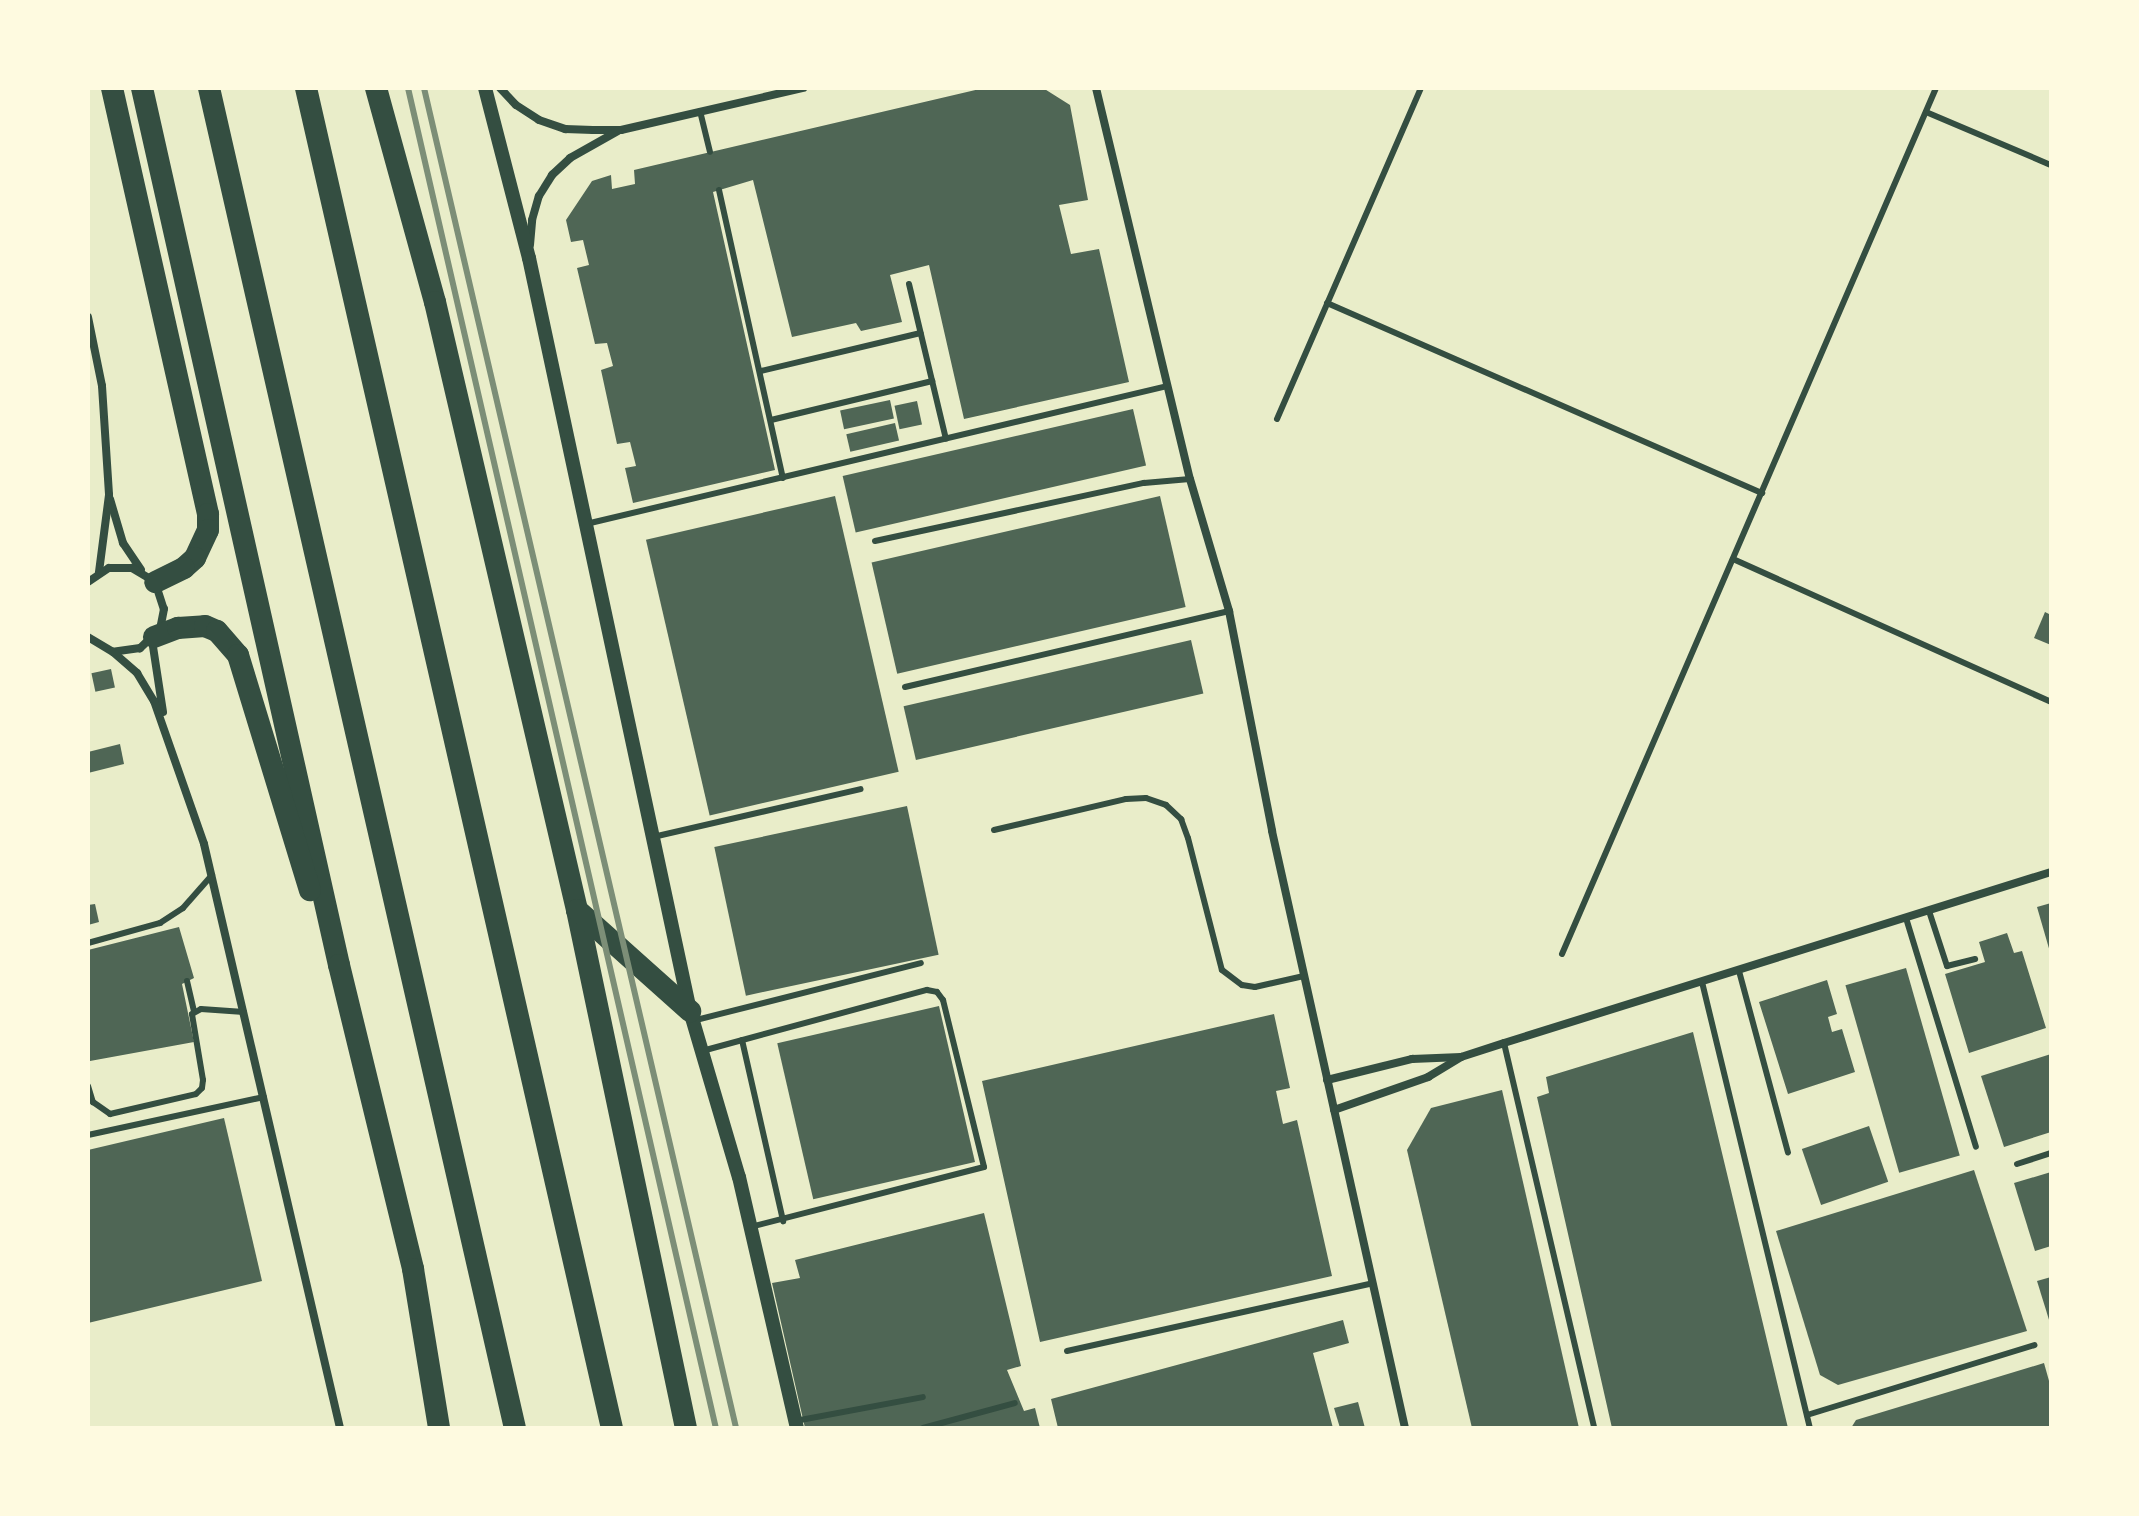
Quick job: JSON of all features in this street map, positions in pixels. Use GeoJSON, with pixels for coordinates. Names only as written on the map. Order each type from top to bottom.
{"type":"FeatureCollection","features":[{"type":"Feature","properties":{"kind":"highway"},"geometry":{"type":"LineString","coordinates":[[112,88],[208,514],[208,530],[195,558],[184,568],[148,577]]}},
{"type":"Feature","properties":{"kind":"highway"},"geometry":{"type":"LineString","coordinates":[[142,88],[339,965],[404,1231],[436,1396],[439,1428]]}},
{"type":"Feature","properties":{"kind":"highway"},"geometry":{"type":"LineString","coordinates":[[209,88],[515,1428]]}},
{"type":"Feature","properties":{"kind":"highway"},"geometry":{"type":"LineString","coordinates":[[306,88],[612,1428]]}},
{"type":"Feature","properties":{"kind":"highway"},"geometry":{"type":"LineString","coordinates":[[376,88],[435,302],[577,910],[686,1428]]}},
{"type":"Feature","properties":{"kind":"highway"},"geometry":{"type":"LineString","coordinates":[[153,638],[178,628],[205,626],[217,631],[238,655],[302,864],[339,965]]}},
{"type":"Feature","properties":{"kind":"highway"},"geometry":{"type":"LineString","coordinates":[[577,910],[691,1016]]}},
{"type":"Feature","properties":{"kind":"highway"},"geometry":{"type":"LineString","coordinates":[[436,1396],[446,1428]]}},
{"type":"Feature","properties":{"kind":"street"},"geometry":{"type":"LineString","coordinates":[[485,88],[529,258],[691,1016],[750,1227],[796,1424]]}},
{"type":"Feature","properties":{"kind":"street"},"geometry":{"type":"LineString","coordinates":[[500,88],[516,105],[539,120],[565,129],[621,130],[803,88]]}},
{"type":"Feature","properties":{"kind":"street"},"geometry":{"type":"LineString","coordinates":[[1096,88],[1190,479],[1229,611],[1304,976],[1405,1428]]}},
{"type":"Feature","properties":{"kind":"street"},"geometry":{"type":"LineString","coordinates":[[529,258],[532,220],[539,196],[552,175],[570,158],[621,130]]}},
{"type":"Feature","properties":{"kind":"street"},"geometry":{"type":"LineString","coordinates":[[88,317],[102,386],[109,495],[99,572]]}},
{"type":"Feature","properties":{"kind":"street"},"geometry":{"type":"LineString","coordinates":[[109,495],[123,543],[148,577],[164,609],[153,638],[163,721],[212,875],[340,1428]]}},
{"type":"Feature","properties":{"kind":"street"},"geometry":{"type":"LineString","coordinates":[[88,582],[99,572],[121,566],[148,577]]}},
{"type":"Feature","properties":{"kind":"street"},"geometry":{"type":"LineString","coordinates":[[113,652],[140,648],[153,638]]}},
{"type":"Feature","properties":{"kind":"street"},"geometry":{"type":"LineString","coordinates":[[89,639],[113,652],[137,673],[163,721]]}},
{"type":"Feature","properties":{"kind":"street"},"geometry":{"type":"LineString","coordinates":[[1334,1110],[1428,1077],[1461,1057],[2051,872]]}},
{"type":"Feature","properties":{"kind":"street"},"geometry":{"type":"LineString","coordinates":[[1327,1080],[1412,1059],[1461,1057]]}},
{"type":"Feature","properties":{"kind":"lane"},"geometry":{"type":"LineString","coordinates":[[1277,419],[1421,88]]}},
{"type":"Feature","properties":{"kind":"lane"},"geometry":{"type":"LineString","coordinates":[[1562,954],[1936,88]]}},
{"type":"Feature","properties":{"kind":"lane"},"geometry":{"type":"LineString","coordinates":[[700,111],[710,152]]}},
{"type":"Feature","properties":{"kind":"lane"},"geometry":{"type":"LineString","coordinates":[[1926,112],[2051,165]]}},
{"type":"Feature","properties":{"kind":"lane"},"geometry":{"type":"LineString","coordinates":[[719,190],[783,478]]}},
{"type":"Feature","properties":{"kind":"lane"},"geometry":{"type":"LineString","coordinates":[[909,284],[946,439]]}},
{"type":"Feature","properties":{"kind":"lane"},"geometry":{"type":"LineString","coordinates":[[1327,303],[1762,493]]}},
{"type":"Feature","properties":{"kind":"lane"},"geometry":{"type":"LineString","coordinates":[[761,371],[921,333]]}},
{"type":"Feature","properties":{"kind":"lane"},"geometry":{"type":"LineString","coordinates":[[771,420],[932,381]]}},
{"type":"Feature","properties":{"kind":"lane"},"geometry":{"type":"LineString","coordinates":[[586,524],[1167,386]]}},
{"type":"Feature","properties":{"kind":"lane"},"geometry":{"type":"LineString","coordinates":[[875,541],[1144,483],[1190,479]]}},
{"type":"Feature","properties":{"kind":"lane"},"geometry":{"type":"LineString","coordinates":[[1733,559],[2051,702]]}},
{"type":"Feature","properties":{"kind":"lane"},"geometry":{"type":"LineString","coordinates":[[905,687],[1229,611]]}},
{"type":"Feature","properties":{"kind":"lane"},"geometry":{"type":"LineString","coordinates":[[653,837],[861,789]]}},
{"type":"Feature","properties":{"kind":"lane"},"geometry":{"type":"LineString","coordinates":[[994,830],[1126,799],[1146,798],[1166,805],[1181,819],[1188,838],[1222,970],[1242,985],[1255,987],[1304,976]]}},
{"type":"Feature","properties":{"kind":"lane"},"geometry":{"type":"LineString","coordinates":[[88,943],[148,928],[170,917],[193,898],[212,875]]}},
{"type":"Feature","properties":{"kind":"lane"},"geometry":{"type":"LineString","coordinates":[[1929,911],[1947,966],[1975,959]]}},
{"type":"Feature","properties":{"kind":"lane"},"geometry":{"type":"LineString","coordinates":[[170,917],[173,929]]}},
{"type":"Feature","properties":{"kind":"lane"},"geometry":{"type":"LineString","coordinates":[[1906,918],[1976,1147]]}},
{"type":"Feature","properties":{"kind":"lane"},"geometry":{"type":"LineString","coordinates":[[691,1016],[921,963]]}},
{"type":"Feature","properties":{"kind":"lane"},"geometry":{"type":"LineString","coordinates":[[1739,971],[1788,1152]]}},
{"type":"Feature","properties":{"kind":"lane"},"geometry":{"type":"LineString","coordinates":[[88,1086],[93,1102],[110,1114],[199,1092],[203,1080],[187,981]]}},
{"type":"Feature","properties":{"kind":"lane"},"geometry":{"type":"LineString","coordinates":[[1702,982],[1810,1428]]}},
{"type":"Feature","properties":{"kind":"lane"},"geometry":{"type":"LineString","coordinates":[[701,1051],[927,990],[937,992],[943,1000],[985,1161],[978,1171],[750,1227]]}},
{"type":"Feature","properties":{"kind":"lane"},"geometry":{"type":"LineString","coordinates":[[194,1011],[244,1012]]}},
{"type":"Feature","properties":{"kind":"lane"},"geometry":{"type":"LineString","coordinates":[[742,1040],[783,1221]]}},
{"type":"Feature","properties":{"kind":"lane"},"geometry":{"type":"LineString","coordinates":[[1504,1043],[1594,1428]]}},
{"type":"Feature","properties":{"kind":"lane"},"geometry":{"type":"LineString","coordinates":[[88,1135],[264,1097]]}},
{"type":"Feature","properties":{"kind":"lane"},"geometry":{"type":"LineString","coordinates":[[2017,1164],[2051,1153]]}},
{"type":"Feature","properties":{"kind":"lane"},"geometry":{"type":"LineString","coordinates":[[1067,1351],[1373,1283]]}},
{"type":"Feature","properties":{"kind":"lane"},"geometry":{"type":"LineString","coordinates":[[1807,1415],[2034,1345]]}},
{"type":"Feature","properties":{"kind":"lane"},"geometry":{"type":"LineString","coordinates":[[796,1424],[923,1397]]}},
{"type":"Feature","properties":{"kind":"lane"},"geometry":{"type":"LineString","coordinates":[[923,1428],[1015,1403]]}},
{"type":"Feature","properties":{"kind":"building"},"geometry":{"type":"Polygon","coordinates":[[[984,88],[1043,88],[1070,105],[1088,200],[1059,205],[1071,254],[1099,249],[1129,382],[964,419],[929,265],[890,275],[902,322],[861,331],[856,323],[792,337],[753,180],[713,192],[775,470],[633,503],[625,468],[636,466],[630,442],[617,444],[601,370],[613,366],[607,343],[595,344],[577,268],[589,265],[583,240],[571,242],[566,220],[592,181],[611,175],[612,189],[635,184],[634,170],[984,88]]]}},
{"type":"Feature","properties":{"kind":"building"},"geometry":{"type":"Polygon","coordinates":[[[890,400],[894,419],[844,429],[840,411],[890,400]]]}},
{"type":"Feature","properties":{"kind":"building"},"geometry":{"type":"Polygon","coordinates":[[[917,401],[922,424],[899,429],[895,406],[917,401]]]}},
{"type":"Feature","properties":{"kind":"building"},"geometry":{"type":"Polygon","coordinates":[[[1133,409],[1146,466],[856,533],[843,476],[1133,409]]]}},
{"type":"Feature","properties":{"kind":"building"},"geometry":{"type":"Polygon","coordinates":[[[895,423],[899,441],[850,452],[846,434],[895,423]]]}},
{"type":"Feature","properties":{"kind":"building"},"geometry":{"type":"Polygon","coordinates":[[[835,496],[899,772],[710,815],[646,540],[835,496]]]}},
{"type":"Feature","properties":{"kind":"building"},"geometry":{"type":"Polygon","coordinates":[[[1160,496],[1186,607],[897,674],[872,563],[1160,496]]]}},
{"type":"Feature","properties":{"kind":"building"},"geometry":{"type":"Polygon","coordinates":[[[2045,612],[2051,615],[2051,645],[2034,638],[2045,612]]]}},
{"type":"Feature","properties":{"kind":"building"},"geometry":{"type":"Polygon","coordinates":[[[1191,640],[1203,694],[916,760],[904,706],[1191,640]]]}},
{"type":"Feature","properties":{"kind":"building"},"geometry":{"type":"Polygon","coordinates":[[[111,669],[115,688],[95,692],[91,673],[111,669]]]}},
{"type":"Feature","properties":{"kind":"building"},"geometry":{"type":"Polygon","coordinates":[[[120,744],[124,764],[88,773],[88,752],[120,744]]]}},
{"type":"Feature","properties":{"kind":"building"},"geometry":{"type":"Polygon","coordinates":[[[907,806],[939,955],[746,996],[714,847],[907,806]]]}},
{"type":"Feature","properties":{"kind":"building"},"geometry":{"type":"Polygon","coordinates":[[[2051,903],[2051,952],[2050,952],[2037,907],[2051,903]]]}},
{"type":"Feature","properties":{"kind":"building"},"geometry":{"type":"Polygon","coordinates":[[[95,904],[99,922],[88,925],[88,905],[95,904]]]}},
{"type":"Feature","properties":{"kind":"building"},"geometry":{"type":"Polygon","coordinates":[[[179,927],[194,978],[182,984],[194,1042],[90,1061],[88,950],[179,927]]]}},
{"type":"Feature","properties":{"kind":"building"},"geometry":{"type":"Polygon","coordinates":[[[2007,933],[2014,953],[2022,951],[2046,1028],[1969,1053],[1945,974],[1985,962],[1979,942],[2007,933]]]}},
{"type":"Feature","properties":{"kind":"building"},"geometry":{"type":"Polygon","coordinates":[[[1906,968],[1960,1155],[1899,1173],[1845,985],[1906,968]]]}},
{"type":"Feature","properties":{"kind":"building"},"geometry":{"type":"Polygon","coordinates":[[[1827,980],[1837,1014],[1828,1017],[1832,1032],[1842,1029],[1855,1072],[1788,1094],[1759,1002],[1827,980]]]}},
{"type":"Feature","properties":{"kind":"building"},"geometry":{"type":"Polygon","coordinates":[[[939,1006],[975,1162],[813,1199],[777,1043],[939,1006]]]}},
{"type":"Feature","properties":{"kind":"building"},"geometry":{"type":"Polygon","coordinates":[[[1274,1014],[1290,1088],[1276,1091],[1283,1124],[1297,1120],[1332,1276],[1040,1342],[982,1081],[1274,1014]]]}},
{"type":"Feature","properties":{"kind":"building"},"geometry":{"type":"Polygon","coordinates":[[[1693,1032],[1788,1428],[1612,1428],[1537,1097],[1549,1093],[1546,1077],[1693,1032]]]}},
{"type":"Feature","properties":{"kind":"building"},"geometry":{"type":"Polygon","coordinates":[[[2051,1054],[2051,1132],[2004,1147],[1981,1076],[2051,1054]]]}},
{"type":"Feature","properties":{"kind":"building"},"geometry":{"type":"Polygon","coordinates":[[[1502,1090],[1579,1428],[1472,1428],[1407,1150],[1431,1108],[1502,1090]]]}},
{"type":"Feature","properties":{"kind":"building"},"geometry":{"type":"Polygon","coordinates":[[[224,1118],[262,1281],[88,1323],[88,1150],[224,1118]]]}},
{"type":"Feature","properties":{"kind":"building"},"geometry":{"type":"Polygon","coordinates":[[[1869,1126],[1888,1182],[1821,1205],[1802,1149],[1869,1126]]]}},
{"type":"Feature","properties":{"kind":"building"},"geometry":{"type":"Polygon","coordinates":[[[1974,1170],[2027,1331],[1838,1385],[1820,1375],[1776,1231],[1974,1170]]]}},
{"type":"Feature","properties":{"kind":"building"},"geometry":{"type":"Polygon","coordinates":[[[2051,1172],[2051,1246],[2035,1251],[2014,1183],[2051,1172]]]}},
{"type":"Feature","properties":{"kind":"building"},"geometry":{"type":"Polygon","coordinates":[[[984,1213],[1021,1366],[1007,1370],[1024,1411],[1035,1408],[1040,1428],[805,1428],[772,1283],[800,1278],[795,1260],[984,1213]]]}},
{"type":"Feature","properties":{"kind":"building"},"geometry":{"type":"Polygon","coordinates":[[[2051,1277],[2051,1323],[2050,1323],[2037,1281],[2051,1277]]]}},
{"type":"Feature","properties":{"kind":"building"},"geometry":{"type":"Polygon","coordinates":[[[1343,1320],[1349,1343],[1313,1353],[1333,1428],[1058,1428],[1051,1399],[1343,1320]]]}},
{"type":"Feature","properties":{"kind":"building"},"geometry":{"type":"Polygon","coordinates":[[[2044,1363],[2051,1388],[2051,1428],[1851,1428],[1856,1420],[2044,1363]]]}},
{"type":"Feature","properties":{"kind":"building"},"geometry":{"type":"Polygon","coordinates":[[[1358,1402],[1365,1428],[1340,1428],[1334,1408],[1358,1402]]]}},
{"type":"Feature","properties":{"kind":"railway"},"geometry":{"type":"LineString","coordinates":[[408,88],[716,1428]]}},
{"type":"Feature","properties":{"kind":"railway"},"geometry":{"type":"LineString","coordinates":[[424,88],[736,1428]]}}]}
